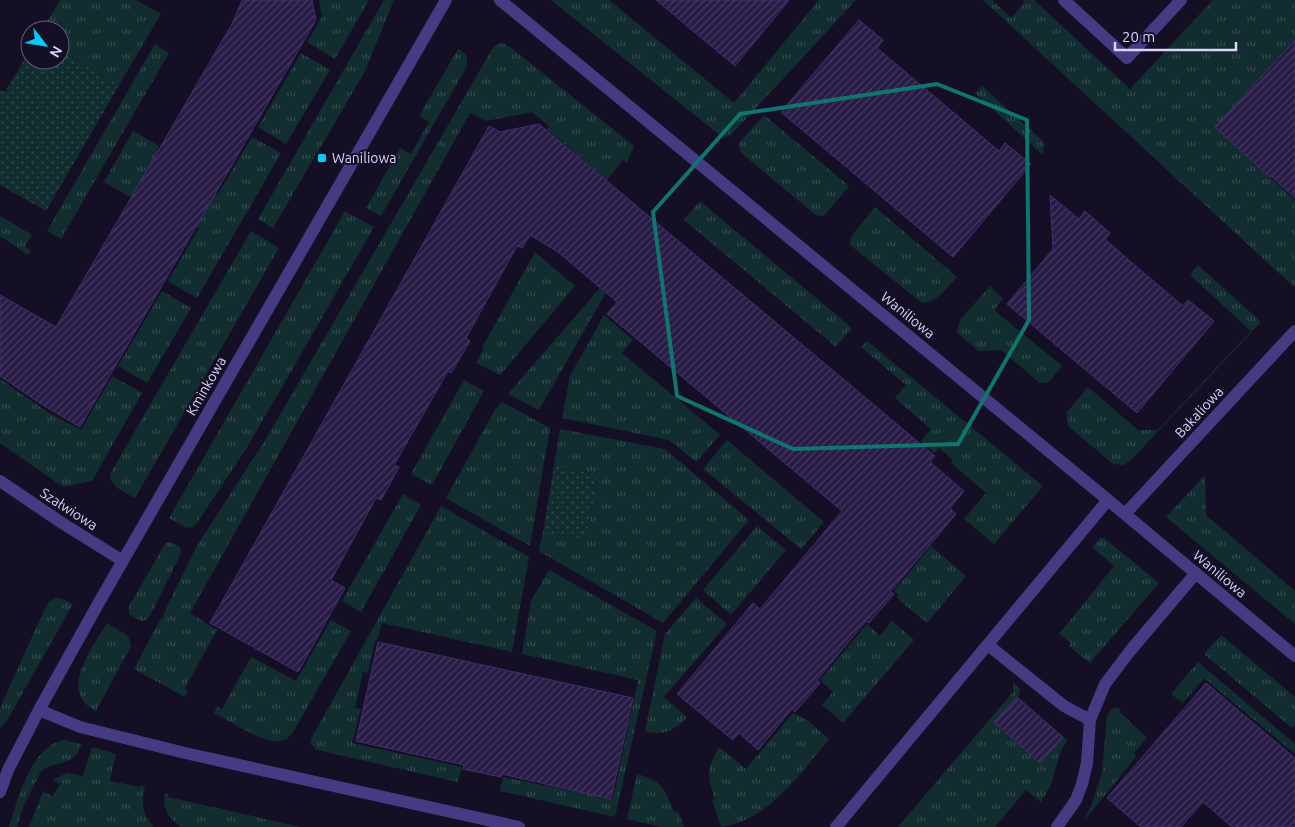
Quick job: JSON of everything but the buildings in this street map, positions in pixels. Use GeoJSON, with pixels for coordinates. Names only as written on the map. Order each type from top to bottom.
{"type":"FeatureCollection","features":[{"type":"Feature","properties":{"kind":"street","name":"Kminkowa"},"geometry":{"type":"LineString","coordinates":[[0,792],[4,769],[446,0]]}},
{"type":"Feature","properties":{"kind":"street","name":"Waniliowa"},"geometry":{"type":"LineString","coordinates":[[500,0],[1295,656]]}},
{"type":"Feature","properties":{"kind":"street"},"geometry":{"type":"LineString","coordinates":[[1064,0],[1128,58],[1182,0]]}},
{"type":"Feature","properties":{"kind":"street","name":"Bakaliowa"},"geometry":{"type":"LineString","coordinates":[[1125,514],[1295,331]]}},
{"type":"Feature","properties":{"kind":"street","name":"Szałwiowa"},"geometry":{"type":"LineString","coordinates":[[0,481],[123,561]]}},
{"type":"Feature","properties":{"kind":"street"},"geometry":{"type":"LineString","coordinates":[[836,827],[1108,500]]}},
{"type":"Feature","properties":{"kind":"street"},"geometry":{"type":"LineString","coordinates":[[1056,827],[1076,800],[1082,784],[1090,720],[1105,684],[1196,573]]}},
{"type":"Feature","properties":{"kind":"street"},"geometry":{"type":"LineString","coordinates":[[988,645],[1064,706],[1090,720]]}},
{"type":"Feature","properties":{"kind":"street"},"geometry":{"type":"LineString","coordinates":[[39,710],[80,728],[163,747],[185,754],[520,827]]}},
{"type":"Feature","properties":{"kind":"highlighted area"},"geometry":{"type":"Polygon","coordinates":[[[937,84],[1027,120],[1029,320],[958,444],[793,449],[677,396],[653,212],[740,114],[937,84]]]}},
{"type":"Feature","properties":{"kind":"green space"},"geometry":{"type":"Polygon","coordinates":[[[60,0],[136,0],[161,14],[119,85],[70,56],[70,20],[48,20],[60,0]]]}},
{"type":"Feature","properties":{"kind":"green space"},"geometry":{"type":"Polygon","coordinates":[[[319,0],[369,0],[335,59],[307,42],[322,17],[319,0]]]}},
{"type":"Feature","properties":{"kind":"green space"},"geometry":{"type":"Polygon","coordinates":[[[384,0],[394,0],[364,73],[273,228],[258,219],[384,0]]]}},
{"type":"Feature","properties":{"kind":"green space"},"geometry":{"type":"Polygon","coordinates":[[[551,0],[609,0],[734,103],[819,0],[856,0],[730,136],[722,137],[551,0]]]}},
{"type":"Feature","properties":{"kind":"green space"},"geometry":{"type":"Polygon","coordinates":[[[983,0],[992,0],[1011,18],[1025,2],[1023,0],[1034,0],[1130,89],[1213,0],[1295,0],[1295,40],[1215,127],[1295,200],[1295,286],[1294,287],[983,0]]]}},
{"type":"Feature","properties":{"kind":"green space"},"geometry":{"type":"Polygon","coordinates":[[[502,43],[509,46],[634,146],[627,163],[623,160],[607,180],[547,129],[549,126],[532,112],[486,121],[470,113],[190,613],[217,630],[185,688],[188,690],[185,697],[134,669],[161,618],[163,619],[164,613],[195,549],[267,437],[494,46],[502,43]]]}},
{"type":"Feature","properties":{"kind":"green space"},"geometry":{"type":"Polygon","coordinates":[[[155,44],[169,53],[61,239],[47,231],[155,44]]]}},
{"type":"Feature","properties":{"kind":"green space"},"geometry":{"type":"Polygon","coordinates":[[[458,49],[466,56],[466,68],[381,216],[366,208],[400,148],[411,154],[429,122],[419,116],[458,49]]]}},
{"type":"Feature","properties":{"kind":"green space"},"geometry":{"type":"Polygon","coordinates":[[[301,53],[330,70],[286,144],[258,127],[301,53]]]}},
{"type":"Feature","properties":{"kind":"green space"},"geometry":{"type":"Polygon","coordinates":[[[70,56],[119,85],[46,211],[0,185],[0,90],[5,92],[20,67],[20,70],[70,70],[70,56]]]}},
{"type":"Feature","properties":{"kind":"green space"},"geometry":{"type":"Polygon","coordinates":[[[982,86],[1044,142],[1043,155],[975,93],[982,86]]]}},
{"type":"Feature","properties":{"kind":"green space"},"geometry":{"type":"Polygon","coordinates":[[[764,115],[849,186],[824,216],[817,216],[740,152],[739,143],[764,115]]]}},
{"type":"Feature","properties":{"kind":"green space"},"geometry":{"type":"Polygon","coordinates":[[[133,131],[159,146],[157,149],[161,152],[136,195],[132,194],[130,197],[104,182],[133,131]]]}},
{"type":"Feature","properties":{"kind":"green space"},"geometry":{"type":"Polygon","coordinates":[[[252,137],[281,153],[197,298],[168,281],[199,228],[194,225],[214,192],[218,194],[252,137]]]}},
{"type":"Feature","properties":{"kind":"green space"},"geometry":{"type":"Polygon","coordinates":[[[700,201],[852,328],[836,347],[684,220],[700,201]]]}},
{"type":"Feature","properties":{"kind":"green space"},"geometry":{"type":"Polygon","coordinates":[[[875,207],[957,277],[937,297],[922,303],[850,245],[851,237],[875,207]]]}},
{"type":"Feature","properties":{"kind":"green space"},"geometry":{"type":"Polygon","coordinates":[[[345,211],[374,227],[246,449],[197,523],[193,527],[186,528],[169,518],[345,211]]]}},
{"type":"Feature","properties":{"kind":"green space"},"geometry":{"type":"Polygon","coordinates":[[[0,216],[32,235],[25,246],[31,251],[28,255],[0,236],[0,216]]]}},
{"type":"Feature","properties":{"kind":"green space"},"geometry":{"type":"Polygon","coordinates":[[[251,231],[279,248],[135,498],[115,486],[110,474],[251,231]]]}},
{"type":"Feature","properties":{"kind":"green space"},"geometry":{"type":"Polygon","coordinates":[[[535,252],[575,286],[500,375],[476,363],[483,350],[483,346],[535,252]]]}},
{"type":"Feature","properties":{"kind":"green space"},"geometry":{"type":"Polygon","coordinates":[[[1198,265],[1261,322],[1131,460],[1124,465],[1113,464],[1068,426],[1067,412],[1088,387],[1138,430],[1158,430],[1251,331],[1190,275],[1198,265]]]}},
{"type":"Feature","properties":{"kind":"green space"},"geometry":{"type":"Polygon","coordinates":[[[990,286],[1003,299],[994,310],[1062,366],[1049,382],[1040,383],[1001,350],[979,351],[957,333],[960,320],[990,286]]]}},
{"type":"Feature","properties":{"kind":"green space"},"geometry":{"type":"Polygon","coordinates":[[[600,288],[605,294],[539,410],[508,394],[600,288]]]}},
{"type":"Feature","properties":{"kind":"green space"},"geometry":{"type":"Polygon","coordinates":[[[162,291],[191,308],[147,383],[118,366],[162,291]]]}},
{"type":"Feature","properties":{"kind":"green space"},"geometry":{"type":"Polygon","coordinates":[[[604,315],[633,340],[622,353],[720,435],[696,462],[669,440],[562,418],[570,376],[604,315]]]}},
{"type":"Feature","properties":{"kind":"green space"},"geometry":{"type":"Polygon","coordinates":[[[867,341],[1043,486],[994,544],[964,519],[986,493],[951,463],[953,460],[939,448],[935,453],[921,441],[931,429],[895,398],[906,385],[861,347],[867,341]]]}},
{"type":"Feature","properties":{"kind":"green space"},"geometry":{"type":"Polygon","coordinates":[[[112,376],[142,393],[92,481],[63,487],[0,443],[0,379],[49,413],[81,430],[112,376]]]}},
{"type":"Feature","properties":{"kind":"green space"},"geometry":{"type":"Polygon","coordinates":[[[464,380],[484,391],[432,485],[411,474],[464,380]]]}},
{"type":"Feature","properties":{"kind":"green space"},"geometry":{"type":"Polygon","coordinates":[[[502,402],[550,428],[530,546],[446,498],[496,408],[502,402]]]}},
{"type":"Feature","properties":{"kind":"green space"},"geometry":{"type":"Polygon","coordinates":[[[560,429],[665,449],[749,520],[663,623],[539,551],[543,532],[586,540],[598,474],[554,466],[560,429]]]}},
{"type":"Feature","properties":{"kind":"green space"},"geometry":{"type":"Polygon","coordinates":[[[727,440],[824,522],[801,549],[703,469],[727,440]]]}},
{"type":"Feature","properties":{"kind":"green space"},"geometry":{"type":"Polygon","coordinates":[[[554,466],[598,474],[586,540],[543,532],[554,466]]]}},
{"type":"Feature","properties":{"kind":"green space"},"geometry":{"type":"Polygon","coordinates":[[[1205,475],[1206,515],[1295,591],[1295,624],[1166,517],[1205,475]]]}},
{"type":"Feature","properties":{"kind":"green space"},"geometry":{"type":"Polygon","coordinates":[[[403,494],[421,505],[361,612],[342,601],[403,494]]]}},
{"type":"Feature","properties":{"kind":"green space"},"geometry":{"type":"Polygon","coordinates":[[[441,506],[529,557],[512,652],[382,623],[377,640],[375,641],[368,673],[363,672],[355,708],[361,709],[352,743],[462,767],[458,782],[317,750],[311,744],[311,739],[441,506]]]}},
{"type":"Feature","properties":{"kind":"green space"},"geometry":{"type":"Polygon","coordinates":[[[757,526],[786,550],[731,615],[703,590],[757,526]]]}},
{"type":"Feature","properties":{"kind":"green space"},"geometry":{"type":"Polygon","coordinates":[[[1100,538],[1104,538],[1159,583],[1090,663],[1069,646],[1071,643],[1059,634],[1114,566],[1092,547],[1100,538]]]}},
{"type":"Feature","properties":{"kind":"green space"},"geometry":{"type":"Polygon","coordinates":[[[169,542],[180,547],[181,553],[151,614],[147,620],[141,621],[129,614],[129,606],[165,544],[169,542]]]}},
{"type":"Feature","properties":{"kind":"green space"},"geometry":{"type":"Polygon","coordinates":[[[931,546],[966,576],[927,623],[897,598],[898,595],[894,591],[931,546]]]}},
{"type":"Feature","properties":{"kind":"green space"},"geometry":{"type":"Polygon","coordinates":[[[549,570],[657,631],[615,817],[500,791],[503,777],[613,799],[638,680],[522,654],[531,601],[549,570]]]}},
{"type":"Feature","properties":{"kind":"green space"},"geometry":{"type":"Polygon","coordinates":[[[56,598],[73,604],[6,722],[0,728],[0,708],[48,603],[56,598]]]}},
{"type":"Feature","properties":{"kind":"green space"},"geometry":{"type":"Polygon","coordinates":[[[696,598],[727,624],[664,697],[687,717],[678,726],[668,731],[657,733],[645,731],[665,634],[696,598]]]}},
{"type":"Feature","properties":{"kind":"green space"},"geometry":{"type":"Polygon","coordinates":[[[331,620],[351,631],[288,738],[280,741],[264,739],[214,713],[217,707],[222,709],[251,657],[296,681],[331,620]]]}},
{"type":"Feature","properties":{"kind":"green space"},"geometry":{"type":"Polygon","coordinates":[[[892,621],[914,640],[843,723],[822,705],[833,692],[820,680],[867,624],[880,636],[892,621]]]}},
{"type":"Feature","properties":{"kind":"green space"},"geometry":{"type":"Polygon","coordinates":[[[107,623],[128,636],[131,646],[96,711],[85,703],[79,693],[79,681],[87,656],[107,623]]]}},
{"type":"Feature","properties":{"kind":"green space"},"geometry":{"type":"Polygon","coordinates":[[[1221,635],[1295,697],[1295,725],[1292,728],[1204,654],[1221,635]]]}},
{"type":"Feature","properties":{"kind":"green space"},"geometry":{"type":"Polygon","coordinates":[[[1198,662],[1295,744],[1295,754],[1204,678],[1183,703],[1171,694],[1198,662]]]}},
{"type":"Feature","properties":{"kind":"green space"},"geometry":{"type":"Polygon","coordinates":[[[1013,682],[1020,689],[1018,698],[994,722],[1040,763],[1063,737],[1068,739],[1060,753],[1051,785],[1041,802],[1026,790],[995,827],[898,827],[1013,692],[1013,682]]]}},
{"type":"Feature","properties":{"kind":"green space"},"geometry":{"type":"Polygon","coordinates":[[[1118,708],[1147,738],[1134,753],[1136,757],[1084,821],[1092,804],[1102,773],[1107,715],[1112,709],[1118,708]]]}},
{"type":"Feature","properties":{"kind":"green space"},"geometry":{"type":"Polygon","coordinates":[[[793,713],[807,720],[829,739],[782,794],[754,816],[738,823],[721,827],[712,800],[715,799],[709,778],[710,767],[719,747],[746,769],[793,713]]]}},
{"type":"Feature","properties":{"kind":"green space"},"geometry":{"type":"Polygon","coordinates":[[[64,740],[81,744],[77,753],[68,761],[41,771],[23,807],[17,827],[9,827],[22,789],[34,763],[53,744],[64,740]]]}},
{"type":"Feature","properties":{"kind":"green space"},"geometry":{"type":"Polygon","coordinates":[[[92,747],[116,754],[110,781],[145,787],[143,798],[145,813],[154,827],[29,827],[43,791],[53,797],[60,784],[52,780],[67,773],[83,776],[92,747]]]}},
{"type":"Feature","properties":{"kind":"green space"},"geometry":{"type":"Polygon","coordinates":[[[637,774],[652,780],[662,787],[674,812],[678,811],[684,827],[661,827],[627,819],[637,774]]]}},
{"type":"Feature","properties":{"kind":"green space"},"geometry":{"type":"Polygon","coordinates":[[[165,793],[168,794],[168,797],[301,827],[181,827],[167,813],[164,799],[165,793]]]}},
{"type":"Feature","properties":{"kind":"place","name":"Waniliowa"},"geometry":{"type":"Point","coordinates":[322,158]}}]}
